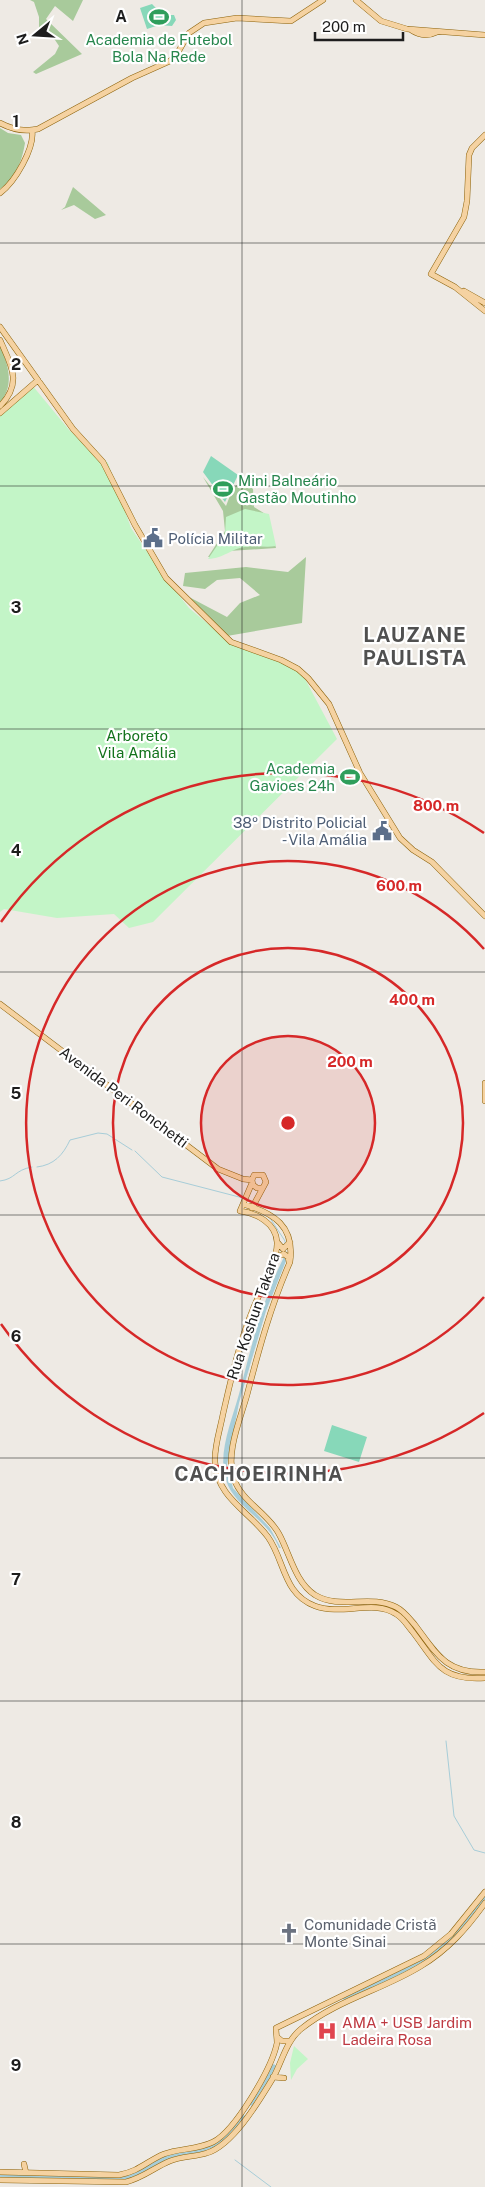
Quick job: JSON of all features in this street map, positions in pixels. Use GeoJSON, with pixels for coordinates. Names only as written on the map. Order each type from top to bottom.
{"type":"FeatureCollection","features":[{"type":"Feature","properties":{"kind":"main road"},"geometry":{"type":"LineString","coordinates":[[0,193],[17,176],[28,146],[30,131],[34,127],[42,126],[128,80],[170,62],[189,33],[204,23],[237,18],[290,21],[306,13],[323,0]]}},
{"type":"Feature","properties":{"kind":"main road"},"geometry":{"type":"LineString","coordinates":[[356,0],[382,21],[414,31],[485,35]]}},
{"type":"Feature","properties":{"kind":"main road"},"geometry":{"type":"LineString","coordinates":[[0,123],[12,129],[30,131]]}},
{"type":"Feature","properties":{"kind":"main road"},"geometry":{"type":"LineString","coordinates":[[485,135],[472,148],[469,155],[467,201],[464,217],[431,274],[479,298],[485,303]]}},
{"type":"Feature","properties":{"kind":"main road"},"geometry":{"type":"LineString","coordinates":[[455,287],[485,311]]}},
{"type":"Feature","properties":{"kind":"main road"},"geometry":{"type":"LineString","coordinates":[[0,327],[73,429],[103,462],[134,525],[166,578],[232,642],[282,660],[298,669],[308,678],[329,704],[359,772],[400,838],[432,862],[485,916]]}},
{"type":"Feature","properties":{"kind":"main road"},"geometry":{"type":"LineString","coordinates":[[0,340],[14,376],[11,390],[1,410]]}},
{"type":"Feature","properties":{"kind":"main road"},"geometry":{"type":"LineString","coordinates":[[1,410],[38,380]]}},
{"type":"Feature","properties":{"kind":"main road","name":"Avenida Peri Ronchetti"},"geometry":{"type":"LineString","coordinates":[[0,1004],[211,1163],[252,1182]]}},
{"type":"Feature","properties":{"kind":"main road"},"geometry":{"type":"LineString","coordinates":[[485,1083],[485,1101]]}},
{"type":"Feature","properties":{"kind":"main road"},"geometry":{"type":"LineString","coordinates":[[257,1174],[263,1176],[266,1182],[262,1188],[260,1197],[254,1207],[249,1212],[240,1211],[257,1174]]}},
{"type":"Feature","properties":{"kind":"main road"},"geometry":{"type":"LineString","coordinates":[[252,1182],[257,1188],[262,1188]]}},
{"type":"Feature","properties":{"kind":"main road"},"geometry":{"type":"LineString","coordinates":[[260,1197],[266,1211]]}},
{"type":"Feature","properties":{"kind":"main road"},"geometry":{"type":"LineString","coordinates":[[243,1204],[266,1211],[281,1224],[290,1242],[290,1262]]}},
{"type":"Feature","properties":{"kind":"main road","name":"Rua Koshun Takara"},"geometry":{"type":"LineString","coordinates":[[249,1212],[272,1227],[277,1242],[275,1257],[241,1343],[219,1432],[215,1462],[217,1478],[222,1489],[267,1536],[287,1580],[302,1598],[320,1607],[340,1610],[374,1607],[389,1610],[404,1621],[445,1671],[460,1678],[485,1678]]}},
{"type":"Feature","properties":{"kind":"main road"},"geometry":{"type":"LineString","coordinates":[[277,1242],[283,1248],[290,1242]]}},
{"type":"Feature","properties":{"kind":"main road"},"geometry":{"type":"LineString","coordinates":[[275,1257],[284,1254],[288,1256],[290,1262]]}},
{"type":"Feature","properties":{"kind":"main road","name":"Rua Koshun Takara"},"geometry":{"type":"LineString","coordinates":[[290,1262],[262,1336],[235,1441],[231,1469],[240,1491],[274,1526],[298,1575],[308,1590],[328,1600],[337,1602],[378,1602],[398,1607],[408,1616],[445,1662],[462,1671],[485,1672]]}},
{"type":"Feature","properties":{"kind":"main road"},"geometry":{"type":"LineString","coordinates":[[278,1559],[290,1559]]}},
{"type":"Feature","properties":{"kind":"main road"},"geometry":{"type":"LineString","coordinates":[[287,1580],[294,1579],[298,1575]]}},
{"type":"Feature","properties":{"kind":"main road"},"geometry":{"type":"LineString","coordinates":[[0,2172],[119,2175],[135,2171],[172,2152],[214,2142],[231,2126],[263,2078],[277,2040],[276,2028],[424,1956],[451,1934],[485,1892]]}},
{"type":"Feature","properties":{"kind":"main road"},"geometry":{"type":"LineString","coordinates":[[0,2180],[126,2182],[143,2176],[172,2160],[209,2153],[224,2145],[234,2135],[274,2077],[290,2041],[301,2030],[329,2009],[402,1977],[431,1960],[458,1937],[485,1903]]}},
{"type":"Feature","properties":{"kind":"main road"},"geometry":{"type":"LineString","coordinates":[[277,2040],[290,2041]]}},
{"type":"Feature","properties":{"kind":"main road"},"geometry":{"type":"LineString","coordinates":[[274,2077],[284,2078]]}},
{"type":"Feature","properties":{"kind":"main road"},"geometry":{"type":"LineString","coordinates":[[27,2164],[29,2173]]}},
{"type":"Feature","properties":{"kind":"green space"},"geometry":{"type":"Polygon","coordinates":[[[30,0],[83,0],[73,21],[55,6],[46,19],[82,54],[36,74],[33,72],[55,54],[59,46],[53,37],[45,34],[39,38],[39,17],[34,2],[30,0]]]}},
{"type":"Feature","properties":{"kind":"green space","name":"Academia de Futebol Bola Na Rede"},"geometry":{"type":"Polygon","coordinates":[[[152,4],[159,11],[159,15],[174,15],[176,20],[172,26],[159,25],[147,29],[140,8],[152,4]]]}},
{"type":"Feature","properties":{"kind":"green space"},"geometry":{"type":"Polygon","coordinates":[[[0,128],[8,133],[21,135],[25,143],[17,169],[6,185],[0,189],[0,128]]]}},
{"type":"Feature","properties":{"kind":"green space"},"geometry":{"type":"Polygon","coordinates":[[[73,187],[106,215],[95,219],[74,205],[61,210],[65,207],[73,187]]]}},
{"type":"Feature","properties":{"kind":"green space"},"geometry":{"type":"Polygon","coordinates":[[[0,345],[9,374],[9,382],[5,396],[0,403],[0,345]]]}},
{"type":"Feature","properties":{"kind":"green space","name":"Arboreto Vila Amália"},"geometry":{"type":"Polygon","coordinates":[[[32,385],[70,431],[108,463],[131,528],[163,575],[189,608],[226,639],[287,662],[304,677],[337,739],[153,922],[129,928],[114,914],[57,918],[4,909],[0,912],[0,414],[32,385]]]}},
{"type":"Feature","properties":{"kind":"green space","name":"Mini Balneário Gastão Moutinho"},"geometry":{"type":"Polygon","coordinates":[[[211,456],[238,475],[225,502],[203,472],[211,456]]]}},
{"type":"Feature","properties":{"kind":"green space"},"geometry":{"type":"Polygon","coordinates":[[[203,477],[226,506],[233,488],[242,481],[248,483],[253,489],[254,507],[267,515],[276,548],[228,551],[217,557],[208,557],[225,531],[223,511],[203,477]]]}},
{"type":"Feature","properties":{"kind":"green space"},"geometry":{"type":"Polygon","coordinates":[[[245,509],[269,514],[276,546],[245,547],[208,559],[225,534],[226,517],[245,509]]]}},
{"type":"Feature","properties":{"kind":"green space"},"geometry":{"type":"Polygon","coordinates":[[[306,557],[302,623],[227,636],[189,597],[227,617],[240,603],[260,595],[240,578],[217,580],[205,589],[183,586],[185,573],[246,567],[288,572],[306,557]]]}},
{"type":"Feature","properties":{"kind":"green space"},"geometry":{"type":"Polygon","coordinates":[[[332,1425],[367,1437],[359,1462],[324,1451],[332,1425]]]}},
{"type":"Feature","properties":{"kind":"green space"},"geometry":{"type":"Polygon","coordinates":[[[294,2046],[308,2059],[297,2069],[291,2080],[290,2063],[294,2046]]]}},
{"type":"Feature","properties":{"kind":"water"},"geometry":{"type":"Polygon","coordinates":[[[284,1257],[286,1261],[266,1311],[239,1403],[227,1465],[233,1488],[270,1528],[281,1548],[279,1548],[268,1529],[230,1490],[226,1480],[223,1459],[226,1437],[258,1324],[269,1290],[284,1257]]]}},
{"type":"Feature","properties":{"kind":"waterway"},"geometry":{"type":"LineString","coordinates":[[37,1167],[53,1162],[70,1140],[98,1133],[107,1134],[132,1150]]}},
{"type":"Feature","properties":{"kind":"waterway"},"geometry":{"type":"LineString","coordinates":[[135,1151],[162,1177],[243,1198]]}},
{"type":"Feature","properties":{"kind":"waterway"},"geometry":{"type":"LineString","coordinates":[[0,1181],[32,1167]]}},
{"type":"Feature","properties":{"kind":"waterway"},"geometry":{"type":"LineString","coordinates":[[270,1218],[285,1244]]}},
{"type":"Feature","properties":{"kind":"waterway"},"geometry":{"type":"LineString","coordinates":[[446,1741],[454,1816],[474,1850],[485,1853]]}},
{"type":"Feature","properties":{"kind":"waterway"},"geometry":{"type":"LineString","coordinates":[[344,1997],[399,1974],[430,1956],[467,1921],[485,1897]]}},
{"type":"Feature","properties":{"kind":"waterway"},"geometry":{"type":"LineString","coordinates":[[251,2103],[274,2067]]}},
{"type":"Feature","properties":{"kind":"waterway"},"geometry":{"type":"LineString","coordinates":[[0,2176],[113,2179],[134,2175],[172,2155],[215,2145],[231,2131],[242,2116]]}},
{"type":"Feature","properties":{"kind":"waterway"},"geometry":{"type":"LineString","coordinates":[[235,2160],[271,2187]]}},
{"type":"Feature","properties":{"kind":"place","name":"Academia de Futebol Bola Na Rede"},"geometry":{"type":"Point","coordinates":[159,17]}},
{"type":"Feature","properties":{"kind":"place","name":"Mini Balneário Gastão Moutinho"},"geometry":{"type":"Point","coordinates":[223,489]}},
{"type":"Feature","properties":{"kind":"place","name":"Polícia Militar"},"geometry":{"type":"Point","coordinates":[153,538]}},
{"type":"Feature","properties":{"kind":"place","name":"Academia Gavioes 24h"},"geometry":{"type":"Point","coordinates":[350,777]}},
{"type":"Feature","properties":{"kind":"place","name":"38º Distrito Policial - Vila Amália"},"geometry":{"type":"Point","coordinates":[382,831]}},
{"type":"Feature","properties":{"kind":"place","name":"Comunidade Cristã Monte Sinai"},"geometry":{"type":"Point","coordinates":[289,1933]}},
{"type":"Feature","properties":{"kind":"place","name":"AMA + USB Jardim Ladeira Rosa"},"geometry":{"type":"Point","coordinates":[327,2031]}},
{"type":"Feature","properties":{"kind":"district","name":"LAUZANE PAULISTA"},"geometry":{"type":"Point","coordinates":[415,646]}},
{"type":"Feature","properties":{"kind":"district","name":"CACHOEIRINHA"},"geometry":{"type":"Point","coordinates":[259,1474]}}]}
